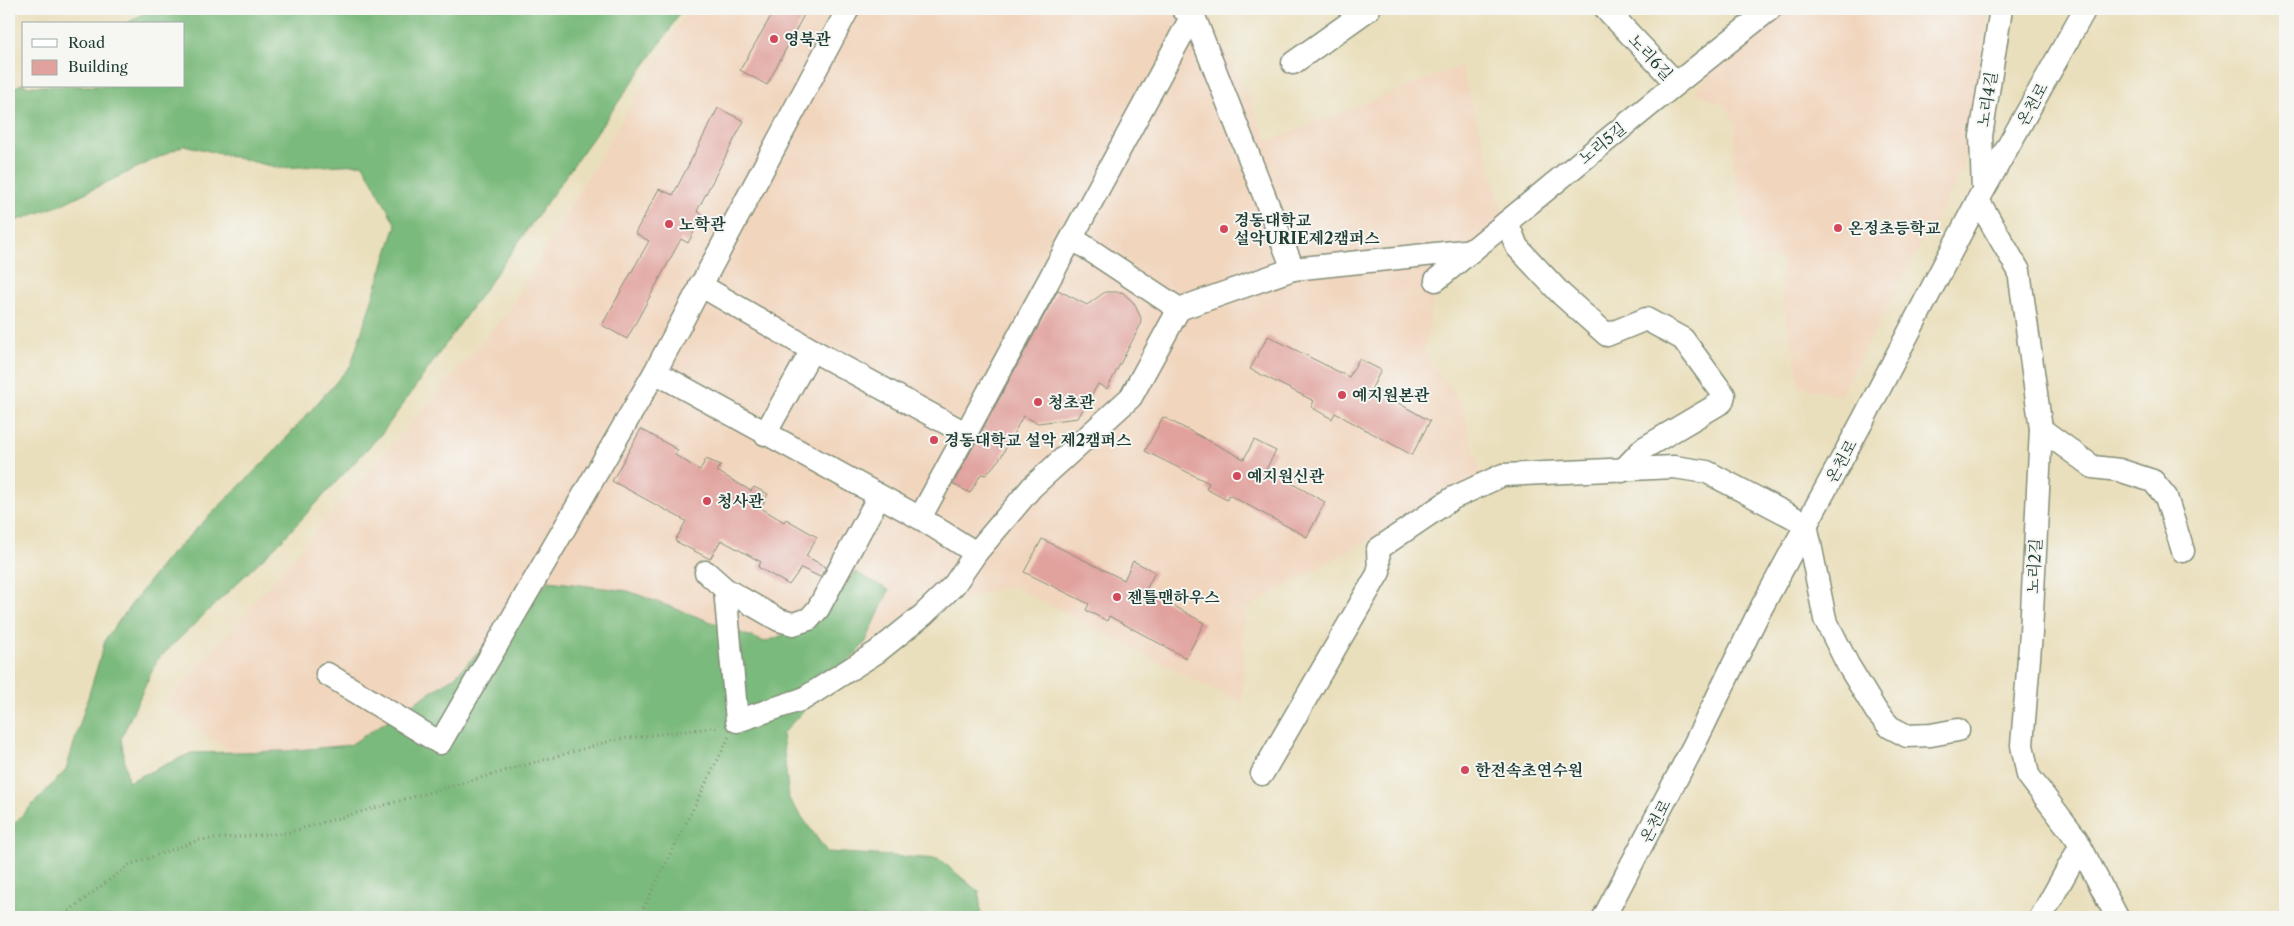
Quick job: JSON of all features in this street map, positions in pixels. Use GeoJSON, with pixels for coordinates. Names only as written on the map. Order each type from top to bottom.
{"type":"FeatureCollection","features":[{"type":"Feature","properties":{"kind":"street"},"geometry":{"type":"LineString","coordinates":[[327,674],[440,743],[655,372],[848,9]]}},
{"type":"Feature","properties":{"kind":"street"},"geometry":{"type":"LineString","coordinates":[[1293,63],[1369,9]]}},
{"type":"Feature","properties":{"kind":"street","name":"노리6길"},"geometry":{"type":"LineString","coordinates":[[1606,9],[1676,83]]}},
{"type":"Feature","properties":{"kind":"street","name":"노리5길"},"geometry":{"type":"LineString","coordinates":[[1436,280],[1676,83],[1770,9]]}},
{"type":"Feature","properties":{"kind":"street","name":"노리4길"},"geometry":{"type":"LineString","coordinates":[[1980,195],[1981,136],[2001,9]]}},
{"type":"Feature","properties":{"kind":"street","name":"온천로"},"geometry":{"type":"LineString","coordinates":[[1604,917],[1694,745],[1759,612],[1980,195],[2085,9]]}},
{"type":"Feature","properties":{"kind":"street"},"geometry":{"type":"LineString","coordinates":[[920,518],[1072,238],[1188,11]]}},
{"type":"Feature","properties":{"kind":"street"},"geometry":{"type":"LineString","coordinates":[[1188,11],[1293,269]]}},
{"type":"Feature","properties":{"kind":"street","name":"노리2길"},"geometry":{"type":"LineString","coordinates":[[1980,195],[2019,271],[2041,429],[2031,633],[2022,745],[2028,775],[2076,838],[2117,917]]}},
{"type":"Feature","properties":{"kind":"street"},"geometry":{"type":"LineString","coordinates":[[1506,222],[1517,246],[1560,294],[1607,335],[1646,319],[1683,338],[1724,395],[1722,402],[1644,448],[1622,471]]}},
{"type":"Feature","properties":{"kind":"street"},"geometry":{"type":"LineString","coordinates":[[1072,238],[1179,308]]}},
{"type":"Feature","properties":{"kind":"street"},"geometry":{"type":"LineString","coordinates":[[725,589],[737,721],[803,699],[877,652],[922,615],[954,585],[976,554],[1032,486],[1131,397],[1179,308],[1293,269],[1473,250]]}},
{"type":"Feature","properties":{"kind":"street"},"geometry":{"type":"LineString","coordinates":[[700,286],[812,350],[966,433]]}},
{"type":"Feature","properties":{"kind":"street"},"geometry":{"type":"LineString","coordinates":[[765,434],[812,350]]}},
{"type":"Feature","properties":{"kind":"street"},"geometry":{"type":"LineString","coordinates":[[655,372],[920,518],[976,554]]}},
{"type":"Feature","properties":{"kind":"street"},"geometry":{"type":"LineString","coordinates":[[2041,429],[2093,467],[2119,470],[2153,481],[2166,497],[2183,551]]}},
{"type":"Feature","properties":{"kind":"street"},"geometry":{"type":"LineString","coordinates":[[1262,774],[1379,572],[1378,549],[1453,498],[1503,475],[1622,471],[1674,467],[1707,472],[1806,524],[1825,619],[1848,665],[1876,711],[1890,727],[1907,736],[1931,736],[1958,730]]}},
{"type":"Feature","properties":{"kind":"street"},"geometry":{"type":"LineString","coordinates":[[706,572],[725,589],[779,620],[793,624],[810,619],[818,609],[879,496]]}},
{"type":"Feature","properties":{"kind":"street"},"geometry":{"type":"LineString","coordinates":[[2041,917],[2080,847]]}},
{"type":"Feature","properties":{"kind":"path"},"geometry":{"type":"LineString","coordinates":[[61,917],[129,865],[199,840],[286,834],[614,740],[717,728],[737,721]]}},
{"type":"Feature","properties":{"kind":"path"},"geometry":{"type":"LineString","coordinates":[[639,917],[737,721]]}},
{"type":"Feature","properties":{"kind":"shaded area","name":"경동대학교 설악 제2캠퍼스"},"geometry":{"type":"Polygon","coordinates":[[[688,9],[1227,9],[1210,16],[1268,141],[1461,66],[1506,222],[1436,280],[1424,354],[1461,403],[1482,477],[1244,609],[1243,703],[1206,686],[1011,585],[902,618],[821,674],[252,767],[165,705],[507,313],[688,9]]]}},
{"type":"Feature","properties":{"kind":"shaded area","name":"온정초등학교"},"geometry":{"type":"Polygon","coordinates":[[[1791,9],[1989,9],[1962,173],[1903,277],[1840,396],[1800,387],[1780,285],[1783,260],[1751,256],[1733,165],[1735,125],[1726,105],[1694,92],[1720,62],[1791,9]]]}},
{"type":"Feature","properties":{"kind":"green space"},"geometry":{"type":"Polygon","coordinates":[[[151,9],[681,9],[669,31],[383,432],[282,540],[157,660],[121,738],[128,782],[191,753],[286,751],[350,745],[454,677],[549,581],[628,591],[765,642],[819,621],[855,572],[889,590],[865,643],[782,734],[789,799],[827,852],[939,859],[979,892],[981,917],[9,917],[9,829],[66,770],[106,638],[166,559],[274,452],[351,365],[396,225],[363,164],[279,168],[184,145],[58,206],[9,223],[9,90],[22,84],[22,88],[185,88],[185,22],[129,22],[151,9]]]}},
{"type":"Feature","properties":{"kind":"building","name":"영북관"},"geometry":{"type":"Polygon","coordinates":[[[775,9],[807,9],[767,85],[740,70],[775,9]]]}},
{"type":"Feature","properties":{"kind":"building","name":"노학관"},"geometry":{"type":"Polygon","coordinates":[[[718,108],[744,121],[697,211],[703,215],[688,243],[681,239],[627,339],[602,325],[649,241],[635,233],[659,189],[673,195],[718,108]]]}},
{"type":"Feature","properties":{"kind":"building","name":"청초관"},"geometry":{"type":"Polygon","coordinates":[[[1058,290],[1087,305],[1105,292],[1122,292],[1134,303],[1141,318],[1140,326],[1107,389],[1098,384],[1078,418],[1038,423],[1023,416],[1001,457],[986,475],[981,474],[970,493],[953,484],[1058,290]]]}},
{"type":"Feature","properties":{"kind":"building","name":"예지원본관"},"geometry":{"type":"Polygon","coordinates":[[[1268,336],[1349,377],[1359,359],[1381,370],[1372,388],[1430,421],[1412,455],[1335,413],[1332,419],[1311,407],[1314,401],[1250,369],[1268,336]]]}},
{"type":"Feature","properties":{"kind":"building","name":"예지원신관"},"geometry":{"type":"Polygon","coordinates":[[[1163,417],[1244,459],[1254,440],[1276,451],[1266,469],[1325,502],[1307,537],[1229,495],[1227,500],[1206,489],[1209,483],[1145,451],[1163,417]]]}},
{"type":"Feature","properties":{"kind":"building","name":"청사관"},"geometry":{"type":"Polygon","coordinates":[[[641,429],[678,450],[675,455],[700,470],[706,459],[721,465],[717,471],[751,491],[754,487],[768,494],[761,508],[784,522],[786,519],[817,537],[806,556],[826,567],[820,577],[801,568],[789,585],[758,567],[761,562],[721,540],[710,559],[675,541],[686,521],[612,481],[641,429]]]}},
{"type":"Feature","properties":{"kind":"building","name":"젠틀맨하우스"},"geometry":{"type":"Polygon","coordinates":[[[1042,539],[1124,580],[1133,561],[1155,572],[1146,590],[1204,623],[1186,658],[1109,616],[1107,621],[1086,610],[1089,604],[1024,572],[1042,539]]]}},
{"type":"Feature","properties":{"kind":"place","name":"영북관"},"geometry":{"type":"Point","coordinates":[774,39]}},
{"type":"Feature","properties":{"kind":"place","name":"노학관"},"geometry":{"type":"Point","coordinates":[669,224]}},
{"type":"Feature","properties":{"kind":"place","name":"온정초등학교"},"geometry":{"type":"Point","coordinates":[1838,228]}},
{"type":"Feature","properties":{"kind":"place","name":"경동대학교 설악URIE제2캠퍼스"},"geometry":{"type":"Point","coordinates":[1224,229]}},
{"type":"Feature","properties":{"kind":"place","name":"예지원본관"},"geometry":{"type":"Point","coordinates":[1342,395]}},
{"type":"Feature","properties":{"kind":"place","name":"청초관"},"geometry":{"type":"Point","coordinates":[1038,402]}},
{"type":"Feature","properties":{"kind":"place","name":"경동대학교 설악 제2캠퍼스"},"geometry":{"type":"Point","coordinates":[934,440]}},
{"type":"Feature","properties":{"kind":"place","name":"예지원신관"},"geometry":{"type":"Point","coordinates":[1237,476]}},
{"type":"Feature","properties":{"kind":"place","name":"청사관"},"geometry":{"type":"Point","coordinates":[707,501]}},
{"type":"Feature","properties":{"kind":"place","name":"젠틀맨하우스"},"geometry":{"type":"Point","coordinates":[1117,597]}},
{"type":"Feature","properties":{"kind":"place","name":"한전속초연수원"},"geometry":{"type":"Point","coordinates":[1465,770]}}]}
